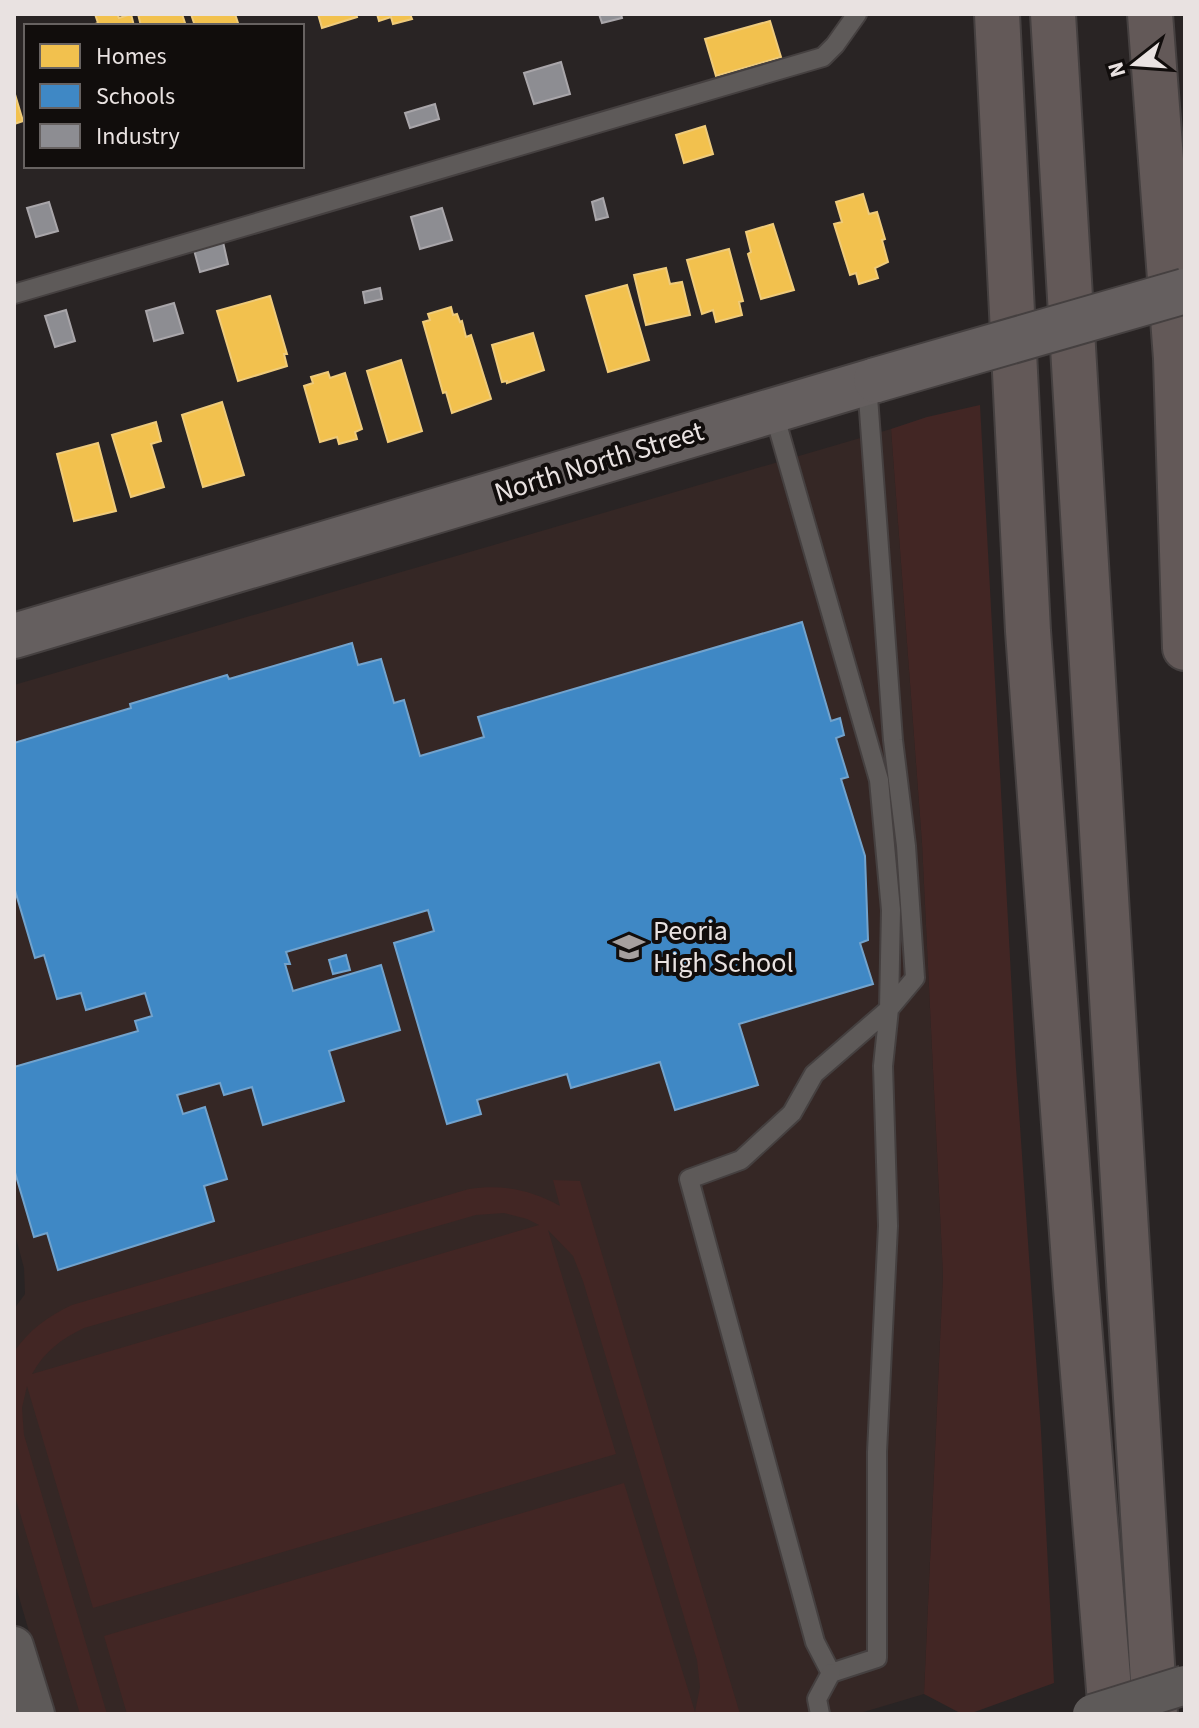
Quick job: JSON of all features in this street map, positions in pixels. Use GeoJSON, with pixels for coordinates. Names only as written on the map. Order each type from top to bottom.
{"type":"FeatureCollection","features":[{"type":"Feature","properties":{"kind":"highway"},"geometry":{"type":"LineString","coordinates":[[997,14],[1028,631],[1111,1714]]}},
{"type":"Feature","properties":{"kind":"highway"},"geometry":{"type":"LineString","coordinates":[[1053,14],[1155,1714]]}},
{"type":"Feature","properties":{"kind":"highway"},"geometry":{"type":"LineString","coordinates":[[1150,14],[1176,358],[1185,648]]}},
{"type":"Feature","properties":{"kind":"highway"},"geometry":{"type":"LineString","coordinates":[[1176,358],[1185,206]]}},
{"type":"Feature","properties":{"kind":"street","name":"North North Street"},"geometry":{"type":"LineString","coordinates":[[14,636],[1185,291]]}},
{"type":"Feature","properties":{"kind":"street"},"geometry":{"type":"LineString","coordinates":[[14,1646],[35,1714]]}},
{"type":"Feature","properties":{"kind":"street"},"geometry":{"type":"LineString","coordinates":[[1092,1714],[1185,1685]]}},
{"type":"Feature","properties":{"kind":"lane"},"geometry":{"type":"LineString","coordinates":[[14,294],[823,57],[857,14]]}},
{"type":"Feature","properties":{"kind":"lane"},"geometry":{"type":"LineString","coordinates":[[831,1673],[815,1642],[689,1179],[741,1160],[792,1113],[814,1074],[889,1009],[915,978],[906,846],[891,726],[872,381]]}},
{"type":"Feature","properties":{"kind":"lane"},"geometry":{"type":"LineString","coordinates":[[773,410],[879,780],[891,910],[889,1009],[883,1066],[888,1226],[877,1452],[877,1658],[831,1673],[817,1699],[820,1714]]}},
{"type":"Feature","properties":{"kind":"shaded area"},"geometry":{"type":"Polygon","coordinates":[[[980,405],[1054,1683],[962,1714],[924,1694],[943,1275],[922,843],[891,429],[980,405]]]}},
{"type":"Feature","properties":{"kind":"shaded area"},"geometry":{"type":"Polygon","coordinates":[[[891,429],[922,843],[943,1275],[924,1694],[857,1714],[53,1714],[14,1580],[14,1309],[25,1294],[24,1268],[14,1231],[14,685],[891,429]]]}},
{"type":"Feature","properties":{"kind":"shaded area"},"geometry":{"type":"Polygon","coordinates":[[[553,1180],[580,1181],[740,1714],[127,1714],[104,1636],[624,1483],[695,1712],[700,1687],[697,1660],[583,1281],[573,1256],[548,1230],[616,1454],[93,1608],[27,1386],[22,1408],[24,1435],[107,1714],[80,1714],[14,1493],[14,1352],[26,1337],[47,1319],[72,1305],[469,1189],[493,1187],[516,1190],[560,1206],[553,1180]],[[504,1213],[476,1215],[84,1328],[54,1347],[32,1374],[539,1225],[504,1213]]]}},
{"type":"Feature","properties":{"kind":"building: Homes"},"geometry":{"type":"Polygon","coordinates":[[[95,14],[117,14],[119,18],[131,14],[134,24],[95,24],[98,23],[95,14]]]}},
{"type":"Feature","properties":{"kind":"building: Homes"},"geometry":{"type":"Polygon","coordinates":[[[138,14],[182,14],[185,24],[140,24],[138,14]]]}},
{"type":"Feature","properties":{"kind":"building: Homes"},"geometry":{"type":"Polygon","coordinates":[[[191,14],[235,14],[238,24],[194,24],[191,14]]]}},
{"type":"Feature","properties":{"kind":"building: Homes"},"geometry":{"type":"Polygon","coordinates":[[[318,14],[356,14],[357,17],[322,28],[318,14]]]}},
{"type":"Feature","properties":{"kind":"building: Homes"},"geometry":{"type":"Polygon","coordinates":[[[377,14],[410,14],[412,19],[393,24],[391,17],[379,21],[377,14]]]}},
{"type":"Feature","properties":{"kind":"building: Homes"},"geometry":{"type":"Polygon","coordinates":[[[770,21],[781,57],[716,76],[705,39],[770,21]]]}},
{"type":"Feature","properties":{"kind":"building: Homes"},"geometry":{"type":"Polygon","coordinates":[[[14,91],[23,121],[14,124],[14,91]]]}},
{"type":"Feature","properties":{"kind":"building: Homes"},"geometry":{"type":"Polygon","coordinates":[[[705,126],[713,154],[684,163],[676,135],[705,126]]]}},
{"type":"Feature","properties":{"kind":"building: Homes"},"geometry":{"type":"Polygon","coordinates":[[[863,194],[869,214],[877,212],[888,262],[875,268],[878,278],[859,284],[856,273],[850,275],[834,224],[842,222],[836,202],[863,194]]]}},
{"type":"Feature","properties":{"kind":"building: Homes"},"geometry":{"type":"Polygon","coordinates":[[[773,224],[794,290],[761,299],[748,254],[751,252],[746,232],[773,224]]]}},
{"type":"Feature","properties":{"kind":"building: Homes"},"geometry":{"type":"Polygon","coordinates":[[[729,249],[743,301],[739,302],[742,315],[716,322],[713,310],[702,314],[687,260],[729,249]]]}},
{"type":"Feature","properties":{"kind":"building: Homes"},"geometry":{"type":"Polygon","coordinates":[[[666,268],[670,284],[682,282],[690,315],[646,325],[634,275],[666,268]]]}},
{"type":"Feature","properties":{"kind":"building: Homes"},"geometry":{"type":"Polygon","coordinates":[[[627,285],[649,360],[608,372],[586,296],[627,285]]]}},
{"type":"Feature","properties":{"kind":"building: Homes"},"geometry":{"type":"Polygon","coordinates":[[[270,296],[287,354],[284,354],[287,366],[238,381],[217,311],[270,296]]]}},
{"type":"Feature","properties":{"kind":"building: Homes"},"geometry":{"type":"Polygon","coordinates":[[[451,307],[453,315],[457,314],[462,321],[466,337],[471,335],[491,399],[452,413],[446,392],[443,393],[423,322],[430,320],[428,314],[451,307]]]}},
{"type":"Feature","properties":{"kind":"building: Homes"},"geometry":{"type":"Polygon","coordinates":[[[533,333],[544,370],[502,382],[492,345],[533,333]]]}},
{"type":"Feature","properties":{"kind":"building: Homes"},"geometry":{"type":"Polygon","coordinates":[[[401,360],[422,431],[388,442],[367,371],[401,360]]]}},
{"type":"Feature","properties":{"kind":"building: Homes"},"geometry":{"type":"Polygon","coordinates":[[[328,372],[330,378],[345,373],[362,429],[355,432],[357,439],[339,444],[337,437],[320,442],[304,386],[313,383],[311,377],[328,372]]]}},
{"type":"Feature","properties":{"kind":"building: Homes"},"geometry":{"type":"Polygon","coordinates":[[[222,402],[244,475],[203,487],[182,415],[222,402]]]}},
{"type":"Feature","properties":{"kind":"building: Homes"},"geometry":{"type":"Polygon","coordinates":[[[156,422],[161,441],[151,444],[164,487],[131,497],[112,435],[156,422]]]}},
{"type":"Feature","properties":{"kind":"building: Homes"},"geometry":{"type":"Polygon","coordinates":[[[98,443],[116,511],[74,521],[57,454],[98,443]]]}},
{"type":"Feature","properties":{"kind":"building: Schools","name":"Peoria High School"},"geometry":{"type":"Polygon","coordinates":[[[802,622],[831,721],[840,718],[844,735],[836,738],[848,777],[841,779],[865,856],[868,940],[860,943],[873,984],[739,1024],[758,1085],[675,1110],[660,1062],[571,1088],[567,1074],[477,1100],[481,1114],[447,1124],[394,943],[434,931],[428,910],[286,952],[290,964],[285,964],[293,991],[381,965],[400,1030],[329,1051],[344,1101],[263,1125],[252,1087],[224,1095],[220,1083],[177,1095],[183,1114],[205,1107],[227,1179],[204,1186],[214,1221],[58,1270],[47,1233],[34,1237],[14,1169],[14,1067],[138,1031],[135,1021],[152,1016],[145,993],[86,1010],[81,993],[57,999],[44,955],[35,958],[14,887],[14,743],[227,675],[229,679],[352,643],[358,665],[381,659],[394,703],[404,700],[420,756],[484,737],[478,717],[802,622]]]}},
{"type":"Feature","properties":{"kind":"building: Schools"},"geometry":{"type":"Polygon","coordinates":[[[346,955],[350,970],[333,974],[329,960],[346,955]]]}},
{"type":"Feature","properties":{"kind":"building: Industry"},"geometry":{"type":"Polygon","coordinates":[[[599,14],[621,14],[622,18],[602,23],[599,14]]]}},
{"type":"Feature","properties":{"kind":"building: Industry"},"geometry":{"type":"Polygon","coordinates":[[[561,62],[570,94],[534,104],[524,73],[561,62]]]}},
{"type":"Feature","properties":{"kind":"building: Industry"},"geometry":{"type":"Polygon","coordinates":[[[435,104],[439,119],[410,128],[405,113],[435,104]]]}},
{"type":"Feature","properties":{"kind":"building: Industry"},"geometry":{"type":"Polygon","coordinates":[[[603,198],[608,217],[596,220],[592,202],[603,198]]]}},
{"type":"Feature","properties":{"kind":"building: Industry"},"geometry":{"type":"Polygon","coordinates":[[[49,202],[58,231],[36,237],[27,208],[49,202]]]}},
{"type":"Feature","properties":{"kind":"building: Industry"},"geometry":{"type":"Polygon","coordinates":[[[442,208],[452,240],[420,249],[411,217],[442,208]]]}},
{"type":"Feature","properties":{"kind":"building: Industry"},"geometry":{"type":"Polygon","coordinates":[[[223,242],[228,264],[200,272],[194,250],[223,242]]]}},
{"type":"Feature","properties":{"kind":"building: Industry"},"geometry":{"type":"Polygon","coordinates":[[[380,288],[382,299],[365,303],[363,292],[380,288]]]}},
{"type":"Feature","properties":{"kind":"building: Industry"},"geometry":{"type":"Polygon","coordinates":[[[174,303],[183,333],[154,341],[146,311],[174,303]]]}},
{"type":"Feature","properties":{"kind":"building: Industry"},"geometry":{"type":"Polygon","coordinates":[[[66,310],[75,341],[55,347],[45,316],[66,310]]]}},
{"type":"Feature","properties":{"kind":"place","name":"Peoria High School"},"geometry":{"type":"Point","coordinates":[629,947]}}]}
